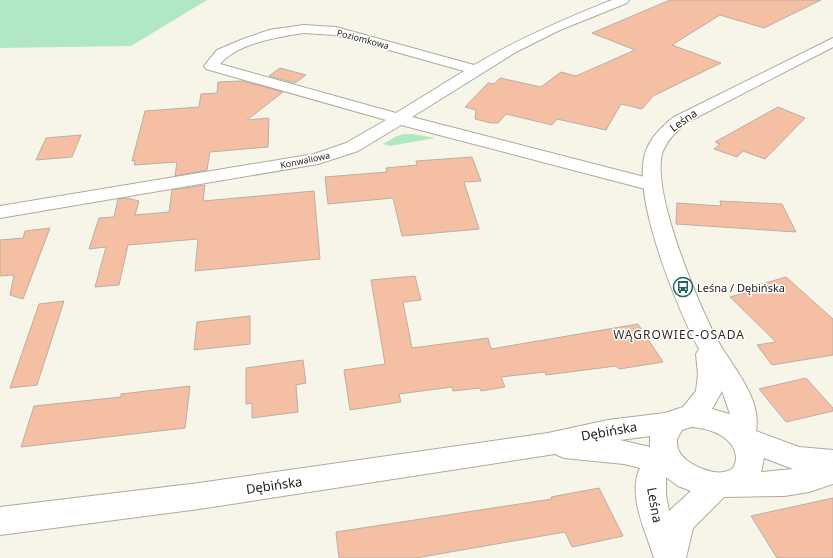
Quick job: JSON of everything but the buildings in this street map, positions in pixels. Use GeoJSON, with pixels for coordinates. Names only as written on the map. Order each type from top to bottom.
{"type":"FeatureCollection","features":[{"type":"Feature","properties":{"kind":"street","name":"Konwaliowa"},"geometry":{"type":"LineString","coordinates":[[0,212],[318,159],[352,148],[400,119],[474,70],[534,37],[623,0]]}},
{"type":"Feature","properties":{"kind":"street","name":"Poziomkowa"},"geometry":{"type":"LineString","coordinates":[[400,119],[210,66],[222,53],[269,34],[304,29],[336,31],[474,70]]}},
{"type":"Feature","properties":{"kind":"street","name":"Leśna"},"geometry":{"type":"LineString","coordinates":[[741,437],[744,420],[739,404],[729,381],[705,339],[666,241],[653,185],[652,157],[658,144],[671,127],[705,105],[833,42]]}},
{"type":"Feature","properties":{"kind":"street"},"geometry":{"type":"LineString","coordinates":[[400,119],[434,130],[653,185]]}},
{"type":"Feature","properties":{"kind":"street","name":"Leśna"},"geometry":{"type":"LineString","coordinates":[[680,420],[708,395],[713,380],[705,339]]}},
{"type":"Feature","properties":{"kind":"street"},"geometry":{"type":"LineString","coordinates":[[724,485],[744,477],[750,467],[750,454],[741,437],[730,427],[718,420],[704,416],[680,420],[664,432],[663,442],[667,460],[682,473],[692,478],[724,485],[768,485],[823,476],[833,471]]}},
{"type":"Feature","properties":{"kind":"street","name":"Dębińska"},"geometry":{"type":"LineString","coordinates":[[0,521],[199,496],[548,445],[588,433],[680,420]]}},
{"type":"Feature","properties":{"kind":"street"},"geometry":{"type":"LineString","coordinates":[[741,437],[798,459],[833,462]]}},
{"type":"Feature","properties":{"kind":"street","name":"Dębińska"},"geometry":{"type":"LineString","coordinates":[[548,445],[605,449],[645,458],[667,460]]}},
{"type":"Feature","properties":{"kind":"street","name":"Leśna"},"geometry":{"type":"LineString","coordinates":[[667,460],[658,464],[650,478],[653,507],[670,557]]}},
{"type":"Feature","properties":{"kind":"street","name":"Leśna"},"geometry":{"type":"LineString","coordinates":[[670,557],[676,531],[681,519],[724,485]]}},
{"type":"Feature","properties":{"kind":"green space"},"geometry":{"type":"Polygon","coordinates":[[[0,0],[207,0],[131,46],[0,48],[0,0]]]}},
{"type":"Feature","properties":{"kind":"green space"},"geometry":{"type":"Polygon","coordinates":[[[404,134],[435,138],[390,146],[383,144],[397,136],[404,134]]]}},
{"type":"Feature","properties":{"kind":"place","name":"Leśna / Dębińska"},"geometry":{"type":"Point","coordinates":[683,287]}},
{"type":"Feature","properties":{"kind":"district","name":"WĄGROWIEC-OSADA"},"geometry":{"type":"Point","coordinates":[679,334]}}]}
